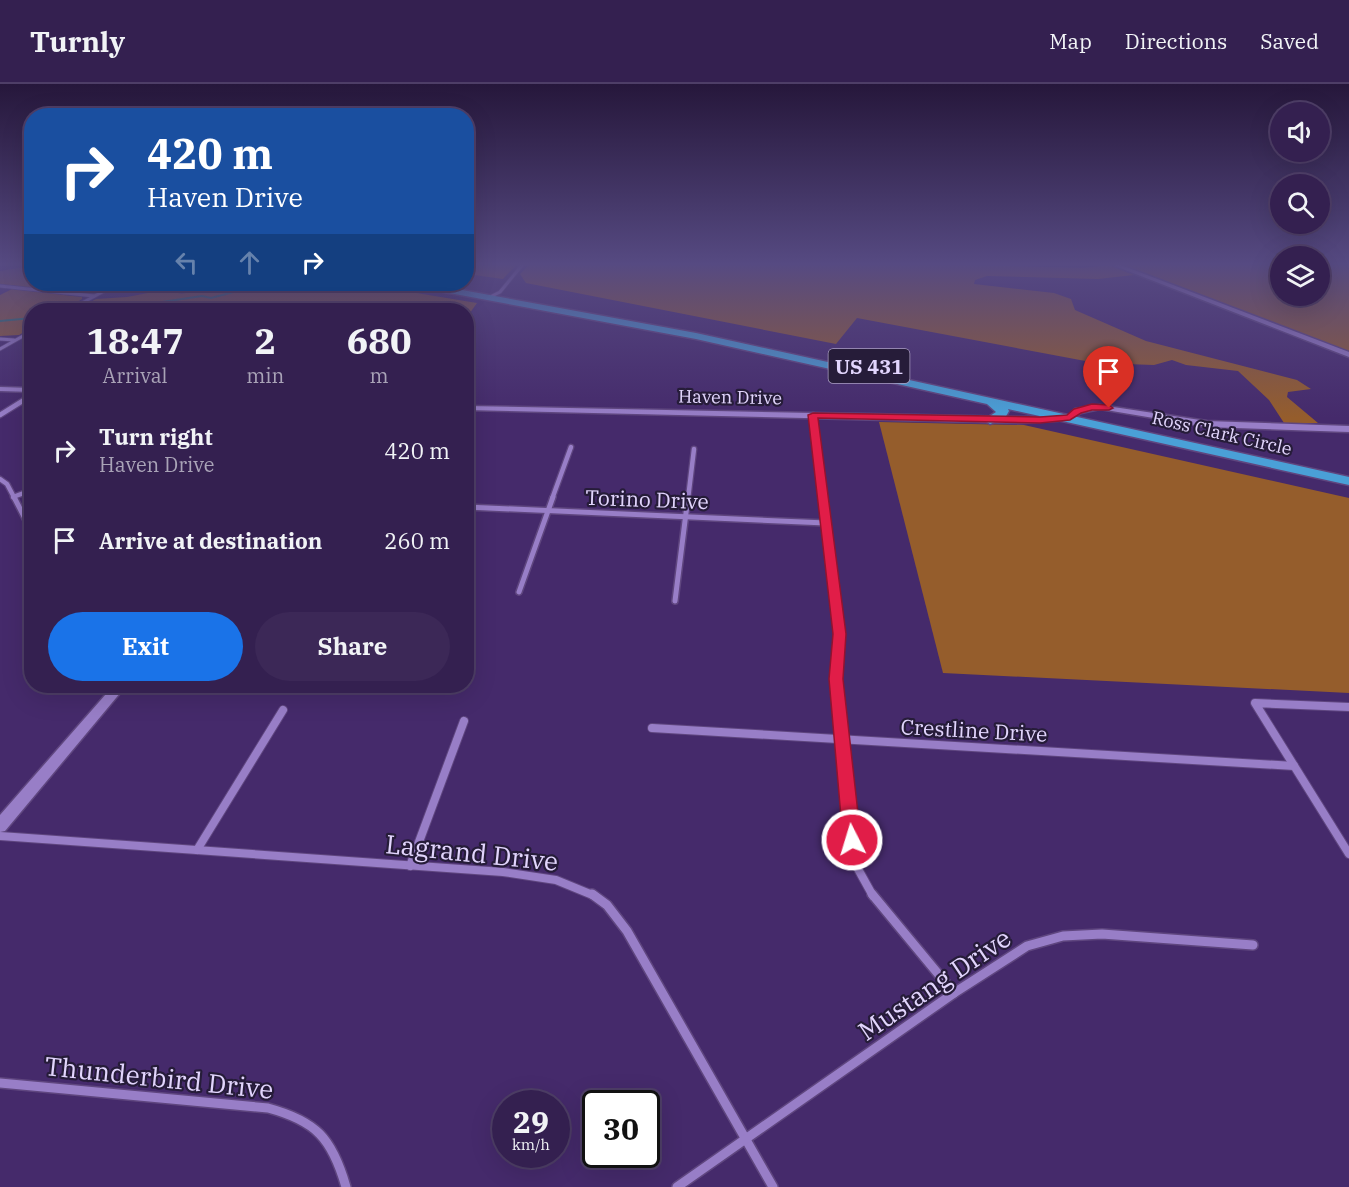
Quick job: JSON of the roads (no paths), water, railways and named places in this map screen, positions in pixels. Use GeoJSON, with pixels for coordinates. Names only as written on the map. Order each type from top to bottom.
{"type":"FeatureCollection","features":[{"type":"Feature","properties":{"kind":"highway","name":"Ross Clark Circle"},"geometry":{"type":"LineString","coordinates":[[611,315],[1349,471]]}},
{"type":"Feature","properties":{"kind":"highway","name":"Ross Clark Circle"},"geometry":{"type":"LineString","coordinates":[[828,361],[989,400],[1074,414],[1349,481]]}},
{"type":"Feature","properties":{"kind":"highway"},"geometry":{"type":"LineString","coordinates":[[989,400],[1003,411],[1001,415],[990,420]]}},
{"type":"Feature","properties":{"kind":"street"},"geometry":{"type":"LineString","coordinates":[[1246,315],[1349,355]]}},
{"type":"Feature","properties":{"kind":"street"},"geometry":{"type":"LineString","coordinates":[[0,349],[24,336]]}},
{"type":"Feature","properties":{"kind":"street"},"geometry":{"type":"LineString","coordinates":[[0,339],[16,340]]}},
{"type":"Feature","properties":{"kind":"street"},"geometry":{"type":"LineString","coordinates":[[0,389],[24,391]]}},
{"type":"Feature","properties":{"kind":"street"},"geometry":{"type":"LineString","coordinates":[[0,415],[24,398]]}},
{"type":"Feature","properties":{"kind":"street","name":"Haven Drive"},"geometry":{"type":"LineString","coordinates":[[474,408],[990,420],[1074,414],[1092,407],[1207,424],[1349,429]]}},
{"type":"Feature","properties":{"kind":"street"},"geometry":{"type":"LineString","coordinates":[[813,415],[839,634],[836,679],[844,740],[852,840],[858,869],[872,895],[954,993]]}},
{"type":"Feature","properties":{"kind":"street"},"geometry":{"type":"LineString","coordinates":[[519,592],[571,447]]}},
{"type":"Feature","properties":{"kind":"street"},"geometry":{"type":"LineString","coordinates":[[675,601],[694,449]]}},
{"type":"Feature","properties":{"kind":"street"},"geometry":{"type":"LineString","coordinates":[[0,479],[7,484],[24,517]]}},
{"type":"Feature","properties":{"kind":"street"},"geometry":{"type":"LineString","coordinates":[[13,497],[24,493]]}},
{"type":"Feature","properties":{"kind":"street","name":"Torino Drive"},"geometry":{"type":"LineString","coordinates":[[474,507],[826,523]]}},
{"type":"Feature","properties":{"kind":"street"},"geometry":{"type":"LineString","coordinates":[[0,826],[114,693]]}},
{"type":"Feature","properties":{"kind":"street"},"geometry":{"type":"LineString","coordinates":[[1349,707],[1255,703],[1349,854]]}},
{"type":"Feature","properties":{"kind":"street"},"geometry":{"type":"LineString","coordinates":[[197,850],[284,710]]}},
{"type":"Feature","properties":{"kind":"street"},"geometry":{"type":"LineString","coordinates":[[410,866],[464,721]]}},
{"type":"Feature","properties":{"kind":"street","name":"Crestline Drive"},"geometry":{"type":"LineString","coordinates":[[652,728],[1294,766]]}},
{"type":"Feature","properties":{"kind":"street","name":"Lagrand Drive"},"geometry":{"type":"LineString","coordinates":[[0,836],[503,872],[577,885],[605,903],[627,931],[773,1187]]}},
{"type":"Feature","properties":{"kind":"street","name":"Mustang Drive"},"geometry":{"type":"LineString","coordinates":[[677,1187],[954,993],[1027,946],[1063,936],[1102,934],[1253,945]]}},
{"type":"Feature","properties":{"kind":"street","name":"Thunderbird Drive"},"geometry":{"type":"LineString","coordinates":[[0,1083],[268,1108],[278,1111],[300,1118],[322,1136],[339,1162],[346,1187]]}},
{"type":"Feature","properties":{"kind":"waterway"},"geometry":{"type":"LineString","coordinates":[[0,321],[24,319]]}}]}
